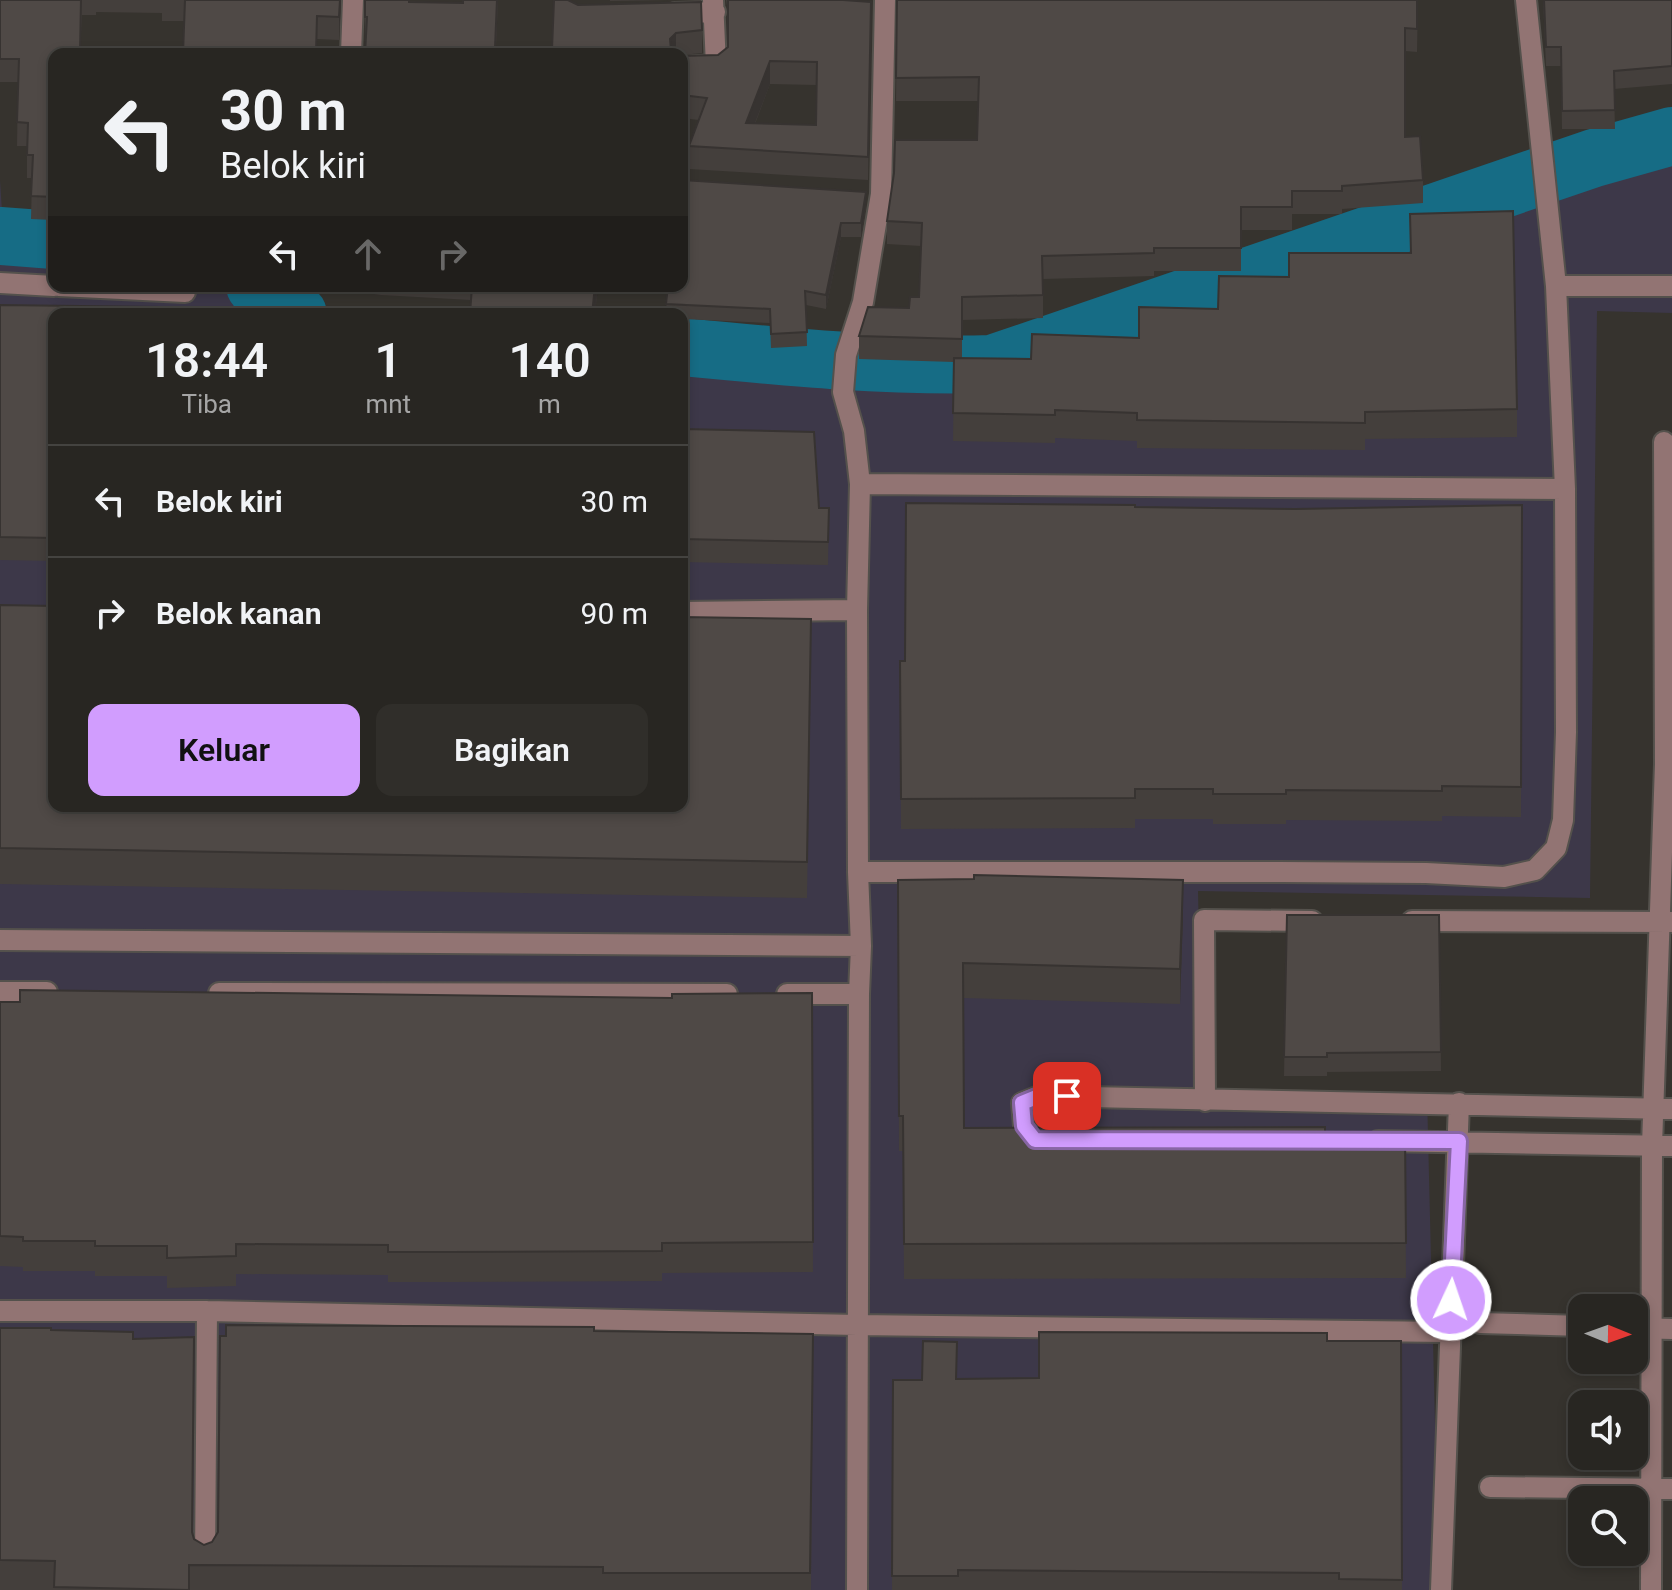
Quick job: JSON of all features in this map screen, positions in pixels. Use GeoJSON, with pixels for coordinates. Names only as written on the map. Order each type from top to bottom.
{"type":"FeatureCollection","features":[{"type":"Feature","properties":{"kind":"street"},"geometry":{"type":"LineString","coordinates":[[351,48],[353,0]]}},
{"type":"Feature","properties":{"kind":"street"},"geometry":{"type":"LineString","coordinates":[[857,1590],[861,946],[857,610],[860,484],[854,431],[843,392],[846,355],[863,302],[874,194],[885,0]]}},
{"type":"Feature","properties":{"kind":"street"},"geometry":{"type":"LineString","coordinates":[[858,872],[1426,873],[1504,877],[1535,870],[1556,848],[1563,820],[1566,732],[1565,489],[1556,286],[1526,0]]}},
{"type":"Feature","properties":{"kind":"street"},"geometry":{"type":"LineString","coordinates":[[654,13],[714,6],[716,65],[688,67]]}},
{"type":"Feature","properties":{"kind":"street"},"geometry":{"type":"LineString","coordinates":[[0,283],[48,286]]}},
{"type":"Feature","properties":{"kind":"street"},"geometry":{"type":"LineString","coordinates":[[1556,286],[1672,286]]}},
{"type":"Feature","properties":{"kind":"street"},"geometry":{"type":"LineString","coordinates":[[1646,1294],[1662,1146],[1663,1109],[1668,764],[1664,442]]}},
{"type":"Feature","properties":{"kind":"street"},"geometry":{"type":"LineString","coordinates":[[860,484],[1565,489]]}},
{"type":"Feature","properties":{"kind":"street"},"geometry":{"type":"LineString","coordinates":[[688,612],[857,610]]}},
{"type":"Feature","properties":{"kind":"street"},"geometry":{"type":"LineString","coordinates":[[1205,1101],[1204,920],[1337,921]]}},
{"type":"Feature","properties":{"kind":"street"},"geometry":{"type":"LineString","coordinates":[[1399,921],[1667,922]]}},
{"type":"Feature","properties":{"kind":"street"},"geometry":{"type":"LineString","coordinates":[[0,940],[861,946]]}},
{"type":"Feature","properties":{"kind":"street"},"geometry":{"type":"LineString","coordinates":[[0,992],[64,992]]}},
{"type":"Feature","properties":{"kind":"street"},"geometry":{"type":"LineString","coordinates":[[207,993],[859,994]]}},
{"type":"Feature","properties":{"kind":"street"},"geometry":{"type":"LineString","coordinates":[[1066,1140],[1035,1140],[1024,1126],[1022,1103],[1039,1096],[1663,1109]]}},
{"type":"Feature","properties":{"kind":"street"},"geometry":{"type":"LineString","coordinates":[[1441,1590],[1459,1103]]}},
{"type":"Feature","properties":{"kind":"street"},"geometry":{"type":"LineString","coordinates":[[1365,1141],[1662,1146]]}},
{"type":"Feature","properties":{"kind":"street"},"geometry":{"type":"LineString","coordinates":[[0,1311],[207,1311],[857,1325],[1449,1332]]}},
{"type":"Feature","properties":{"kind":"street"},"geometry":{"type":"LineString","coordinates":[[205,1562],[207,1311]]}},
{"type":"Feature","properties":{"kind":"street"},"geometry":{"type":"LineString","coordinates":[[1480,1323],[1568,1326]]}},
{"type":"Feature","properties":{"kind":"street"},"geometry":{"type":"LineString","coordinates":[[1648,1328],[1672,1329]]}},
{"type":"Feature","properties":{"kind":"street"},"geometry":{"type":"LineString","coordinates":[[1645,1374],[1651,1489],[1651,1590]]}},
{"type":"Feature","properties":{"kind":"street"},"geometry":{"type":"LineString","coordinates":[[1490,1487],[1672,1489]]}},
{"type":"Feature","properties":{"kind":"shaded area"},"geometry":{"type":"Polygon","coordinates":[[[1672,120],[1672,313],[1597,311],[1590,898],[1198,891],[1202,1089],[1427,1093],[1439,1590],[0,1590],[0,180],[3,227],[48,231],[48,292],[266,292],[280,308],[48,308],[48,812],[688,812],[688,357],[794,365],[987,369],[1598,138],[1672,120]]]}},
{"type":"Feature","properties":{"kind":"building"},"geometry":{"type":"Polygon","coordinates":[[[0,0],[81,0],[80,48],[48,48],[48,197],[31,196],[33,155],[27,155],[28,123],[17,122],[19,59],[0,59],[0,0]]]}},
{"type":"Feature","properties":{"kind":"building"},"geometry":{"type":"Polygon","coordinates":[[[185,0],[340,0],[339,17],[317,16],[316,48],[183,48],[185,0]]]}},
{"type":"Feature","properties":{"kind":"building"},"geometry":{"type":"Polygon","coordinates":[[[365,0],[463,3],[463,0],[497,0],[495,48],[365,48],[365,0]]]}},
{"type":"Feature","properties":{"kind":"building"},"geometry":{"type":"Polygon","coordinates":[[[554,0],[568,0],[578,5],[701,2],[702,30],[676,33],[670,39],[671,48],[552,48],[554,0]]]}},
{"type":"Feature","properties":{"kind":"building"},"geometry":{"type":"Polygon","coordinates":[[[728,0],[871,2],[868,157],[689,146],[707,98],[688,96],[688,56],[718,55],[728,47],[728,0]],[[770,61],[746,123],[816,125],[817,62],[770,61]]]}},
{"type":"Feature","properties":{"kind":"building"},"geometry":{"type":"Polygon","coordinates":[[[897,0],[1417,0],[1417,29],[1405,28],[1405,137],[1420,136],[1423,180],[1342,186],[1342,191],[1292,191],[1292,207],[1241,207],[1241,248],[1154,248],[1154,253],[1042,256],[1043,295],[962,297],[962,339],[859,336],[868,307],[909,308],[910,297],[919,297],[922,223],[887,221],[895,140],[977,140],[979,77],[896,78],[897,0]]]}},
{"type":"Feature","properties":{"kind":"building"},"geometry":{"type":"Polygon","coordinates":[[[1544,0],[1672,0],[1672,66],[1614,71],[1615,110],[1562,111],[1561,47],[1546,47],[1544,0]]]}},
{"type":"Feature","properties":{"kind":"building"},"geometry":{"type":"Polygon","coordinates":[[[688,180],[866,192],[861,223],[841,223],[826,295],[805,291],[807,332],[771,334],[770,309],[666,304],[667,292],[688,292],[688,180]]]}},
{"type":"Feature","properties":{"kind":"building"},"geometry":{"type":"Polygon","coordinates":[[[1513,211],[1517,409],[1365,412],[1365,423],[1137,420],[1137,413],[1055,410],[1055,415],[953,413],[954,358],[1031,359],[1032,334],[1139,338],[1139,307],[1218,309],[1219,276],[1289,277],[1289,253],[1411,253],[1410,214],[1513,211]]]}},
{"type":"Feature","properties":{"kind":"building"},"geometry":{"type":"Polygon","coordinates":[[[472,292],[594,292],[593,308],[470,308],[472,292]]]}},
{"type":"Feature","properties":{"kind":"building"},"geometry":{"type":"Polygon","coordinates":[[[0,305],[158,307],[48,308],[48,538],[0,537],[0,305]]]}},
{"type":"Feature","properties":{"kind":"building"},"geometry":{"type":"Polygon","coordinates":[[[688,429],[814,432],[819,508],[829,508],[828,542],[688,539],[688,429]]]}},
{"type":"Feature","properties":{"kind":"building"},"geometry":{"type":"Polygon","coordinates":[[[906,503],[1295,509],[1522,505],[1521,787],[1442,786],[1442,791],[1286,790],[1286,794],[1213,794],[1213,789],[1135,789],[1135,798],[901,799],[900,661],[905,661],[906,503]]]}},
{"type":"Feature","properties":{"kind":"building"},"geometry":{"type":"Polygon","coordinates":[[[0,605],[48,606],[48,812],[688,812],[688,617],[811,619],[807,862],[0,848],[0,605]]]}},
{"type":"Feature","properties":{"kind":"building"},"geometry":{"type":"Polygon","coordinates":[[[974,875],[1183,880],[1180,969],[963,963],[964,1128],[1325,1127],[1325,1137],[1405,1135],[1406,1243],[904,1244],[903,1116],[899,1116],[898,880],[974,879],[974,875]]]}},
{"type":"Feature","properties":{"kind":"building"},"geometry":{"type":"Polygon","coordinates":[[[1287,915],[1439,915],[1441,1052],[1327,1053],[1327,1057],[1284,1057],[1287,915]]]}},
{"type":"Feature","properties":{"kind":"building"},"geometry":{"type":"Polygon","coordinates":[[[20,990],[672,998],[672,994],[812,993],[813,1242],[662,1243],[662,1251],[451,1252],[388,1252],[388,1245],[236,1244],[236,1256],[167,1258],[167,1246],[95,1246],[95,1241],[23,1241],[23,1237],[0,1236],[0,1002],[20,1002],[20,990]]]}},
{"type":"Feature","properties":{"kind":"building"},"geometry":{"type":"Polygon","coordinates":[[[226,1325],[594,1327],[594,1331],[813,1334],[810,1573],[603,1573],[603,1567],[189,1565],[189,1590],[54,1587],[55,1561],[0,1560],[0,1328],[133,1332],[133,1339],[194,1337],[192,1532],[194,1539],[204,1545],[212,1542],[218,1532],[220,1336],[226,1336],[226,1325]]]}},
{"type":"Feature","properties":{"kind":"building"},"geometry":{"type":"Polygon","coordinates":[[[1039,1332],[1327,1333],[1327,1341],[1401,1341],[1402,1580],[1339,1579],[1339,1573],[958,1570],[958,1576],[892,1576],[893,1380],[922,1380],[923,1341],[957,1342],[956,1379],[1039,1378],[1039,1332]]]}},
{"type":"Feature","properties":{"kind":"waterway"},"geometry":{"type":"LineString","coordinates":[[688,348],[876,363],[992,364],[1594,158],[1672,136]]}},
{"type":"Feature","properties":{"kind":"waterway"},"geometry":{"type":"LineString","coordinates":[[0,236],[48,240]]}},
{"type":"Feature","properties":{"kind":"waterway"},"geometry":{"type":"LineString","coordinates":[[261,292],[271,303],[283,308]]}},
{"type":"Feature","properties":{"kind":"route"},"geometry":{"type":"LineString","coordinates":[[1067,1096],[1039,1096],[1022,1103],[1024,1126],[1035,1140],[1459,1141],[1451,1300]]}}]}
